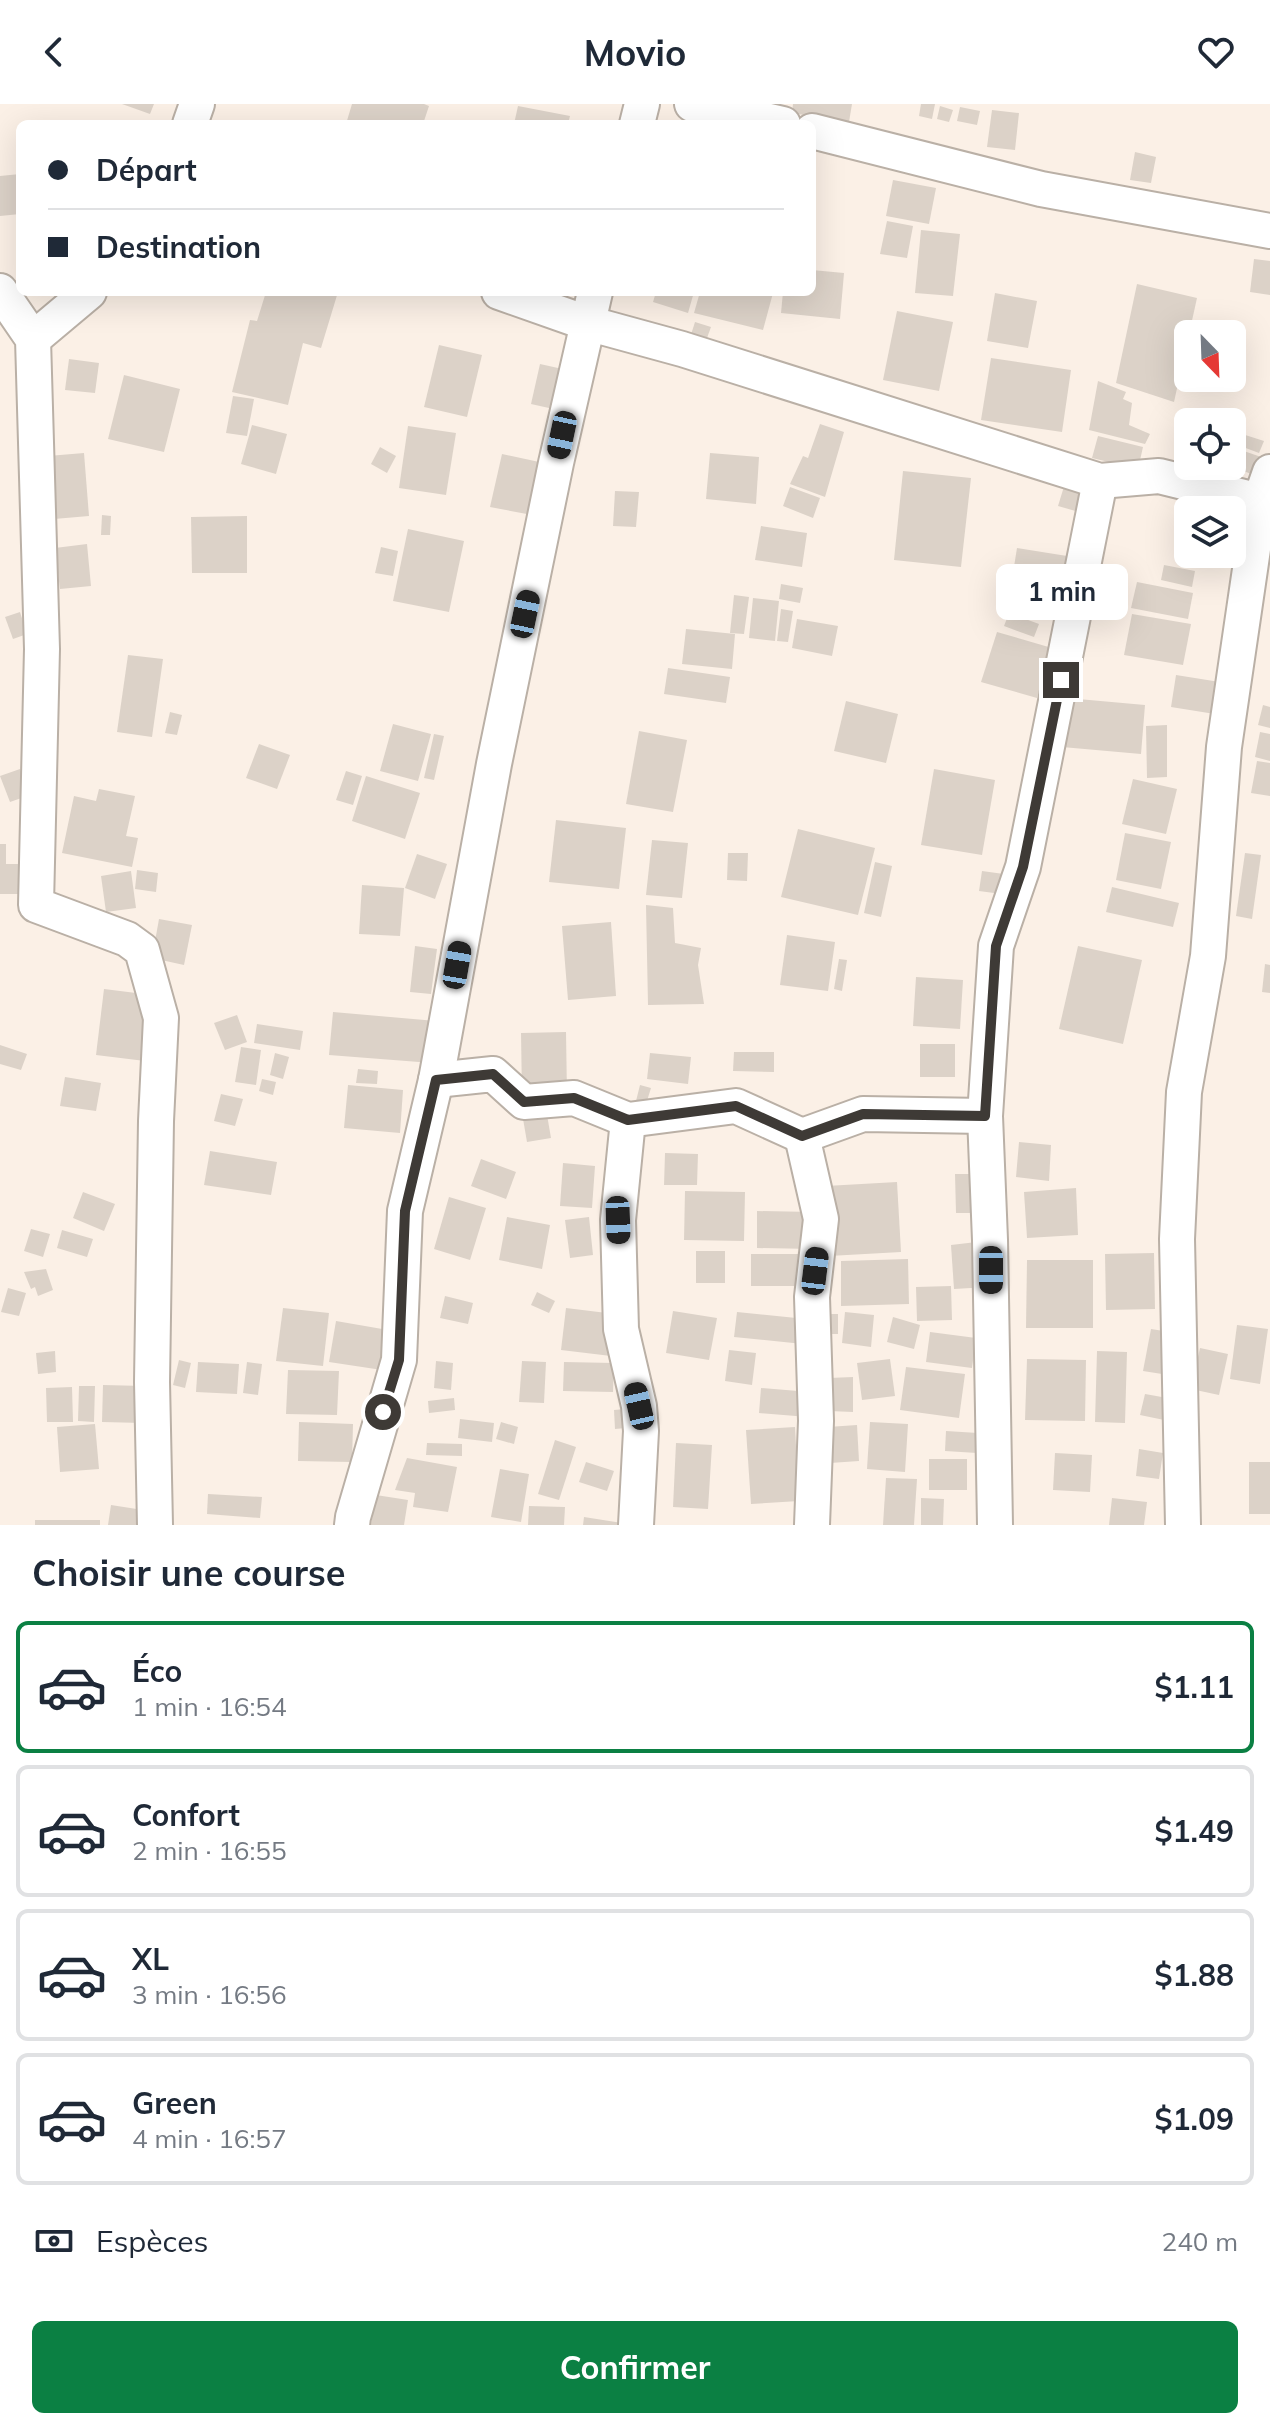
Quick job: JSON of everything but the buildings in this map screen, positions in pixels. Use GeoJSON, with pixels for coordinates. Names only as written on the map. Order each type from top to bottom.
{"type":"FeatureCollection","features":[{"type":"Feature","properties":{"kind":"street"},"geometry":{"type":"LineString","coordinates":[[692,104],[765,120]]}},
{"type":"Feature","properties":{"kind":"street"},"geometry":{"type":"LineString","coordinates":[[816,132],[1041,189],[1270,231]]}},
{"type":"Feature","properties":{"kind":"street"},"geometry":{"type":"LineString","coordinates":[[0,291],[33,339],[42,649],[36,905],[127,939],[142,950],[161,1018],[156,1121],[152,1382],[155,1525]]}},
{"type":"Feature","properties":{"kind":"street"},"geometry":{"type":"LineString","coordinates":[[33,339],[84,296]]}},
{"type":"Feature","properties":{"kind":"street"},"geometry":{"type":"LineString","coordinates":[[524,296],[591,307],[682,349],[1100,481],[1159,476],[1265,487],[1224,747],[1208,956],[1184,1092],[1177,1239],[1183,1525]]}},
{"type":"Feature","properties":{"kind":"street"},"geometry":{"type":"LineString","coordinates":[[352,1525],[399,1360],[405,1211],[436,1080],[494,764],[591,307]]}},
{"type":"Feature","properties":{"kind":"street"},"geometry":{"type":"LineString","coordinates":[[995,1525],[985,1116],[996,946],[1023,867],[1100,481]]}},
{"type":"Feature","properties":{"kind":"street"},"geometry":{"type":"LineString","coordinates":[[436,1080],[493,1074],[524,1102],[574,1098],[628,1120],[736,1106],[802,1136],[863,1114],[985,1116]]}},
{"type":"Feature","properties":{"kind":"street"},"geometry":{"type":"LineString","coordinates":[[628,1120],[618,1220],[621,1329],[639,1406],[641,1431],[636,1525]]}},
{"type":"Feature","properties":{"kind":"street"},"geometry":{"type":"LineString","coordinates":[[802,1136],[821,1219],[812,1297],[816,1421],[812,1525]]}},
{"type":"Feature","properties":{"kind":"route"},"geometry":{"type":"LineString","coordinates":[[383,1412],[399,1360],[405,1211],[436,1080],[493,1074],[524,1102],[574,1098],[628,1120],[736,1106],[802,1136],[863,1114],[985,1116],[996,946],[1023,867],[1061,680]]}}]}
